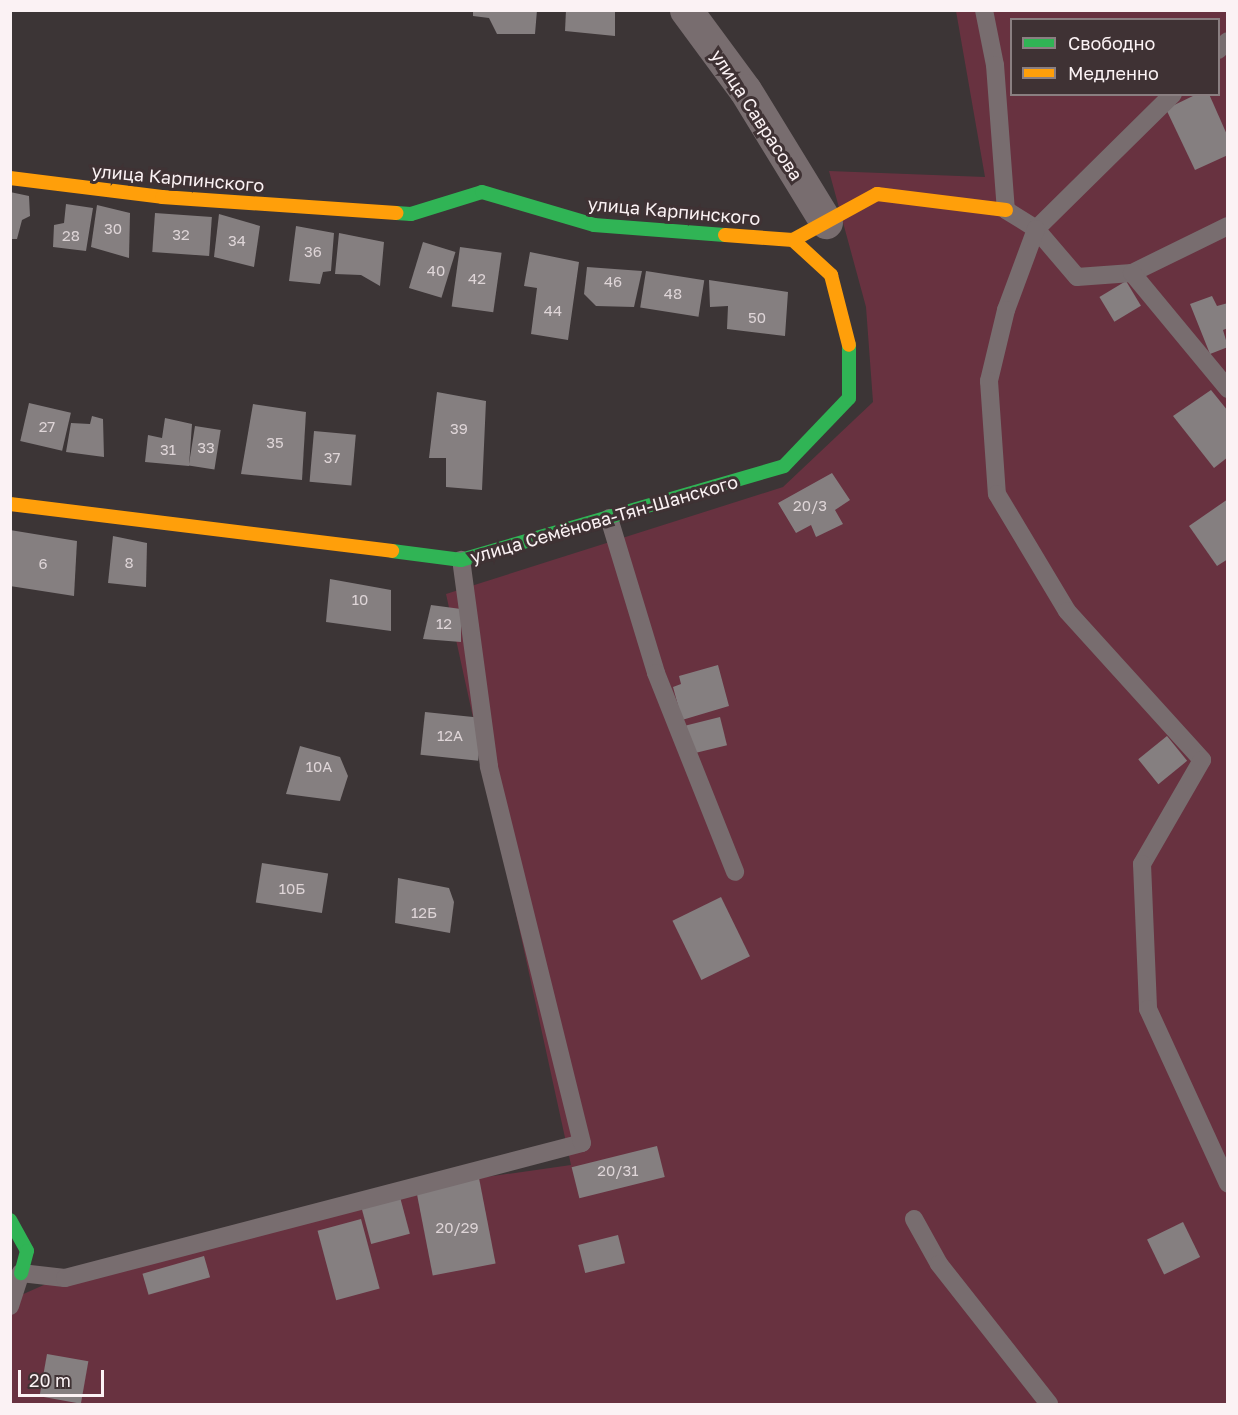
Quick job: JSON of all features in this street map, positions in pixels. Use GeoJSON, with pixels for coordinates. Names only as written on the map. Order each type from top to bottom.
{"type":"FeatureCollection","features":[{"type":"Feature","properties":{"kind":"street","name":"улица Саврасова"},"geometry":{"type":"LineString","coordinates":[[686,10],[746,90],[826,222]]}},
{"type":"Feature","properties":{"kind":"street","name":"улица Карпинского"},"geometry":{"type":"LineString","coordinates":[[10,178],[162,197],[411,214],[482,192],[594,225],[793,240]]}},
{"type":"Feature","properties":{"kind":"street"},"geometry":{"type":"LineString","coordinates":[[793,240],[877,195],[1006,210]]}},
{"type":"Feature","properties":{"kind":"street","name":"улица Семёнова-Тян-Шанского"},"geometry":{"type":"LineString","coordinates":[[10,504],[461,560],[784,466],[849,398],[849,331],[831,275],[793,240]]}},
{"type":"Feature","properties":{"kind":"street"},"geometry":{"type":"LineString","coordinates":[[10,1220],[27,1251],[21,1273]]}},
{"type":"Feature","properties":{"kind":"lane"},"geometry":{"type":"LineString","coordinates":[[984,10],[995,65],[1006,210],[1036,229],[1077,277],[1132,273],[1227,226]]}},
{"type":"Feature","properties":{"kind":"lane"},"geometry":{"type":"LineString","coordinates":[[1171,96],[1036,229],[1006,310],[989,381],[997,494],[1066,611],[1202,760],[1142,864],[1148,1009],[1227,1184]]}},
{"type":"Feature","properties":{"kind":"lane"},"geometry":{"type":"LineString","coordinates":[[1132,273],[1227,389]]}},
{"type":"Feature","properties":{"kind":"lane"},"geometry":{"type":"LineString","coordinates":[[609,518],[656,673],[735,872]]}},
{"type":"Feature","properties":{"kind":"lane"},"geometry":{"type":"LineString","coordinates":[[10,1306],[21,1273],[65,1278],[582,1143],[489,766],[461,560]]}},
{"type":"Feature","properties":{"kind":"lane"},"geometry":{"type":"LineString","coordinates":[[914,1219],[939,1264],[1049,1404]]}},
{"type":"Feature","properties":{"kind":"shaded area"},"geometry":{"type":"Polygon","coordinates":[[[956,11],[1227,11],[1227,1404],[11,1404],[10,1300],[55,1280],[479,1178],[571,1165],[446,594],[783,487],[873,402],[866,307],[829,171],[985,177],[956,11]]]}},
{"type":"Feature","properties":{"kind":"building"},"geometry":{"type":"Polygon","coordinates":[[[473,10],[537,10],[535,34],[497,34],[489,18],[473,16],[473,10]]]}},
{"type":"Feature","properties":{"kind":"building"},"geometry":{"type":"Polygon","coordinates":[[[566,10],[615,10],[615,36],[565,31],[566,10]]]}},
{"type":"Feature","properties":{"kind":"building"},"geometry":{"type":"Polygon","coordinates":[[[1193,96],[1210,96],[1228,137],[1228,155],[1195,170],[1166,109],[1193,96]]]}},
{"type":"Feature","properties":{"kind":"building"},"geometry":{"type":"Polygon","coordinates":[[[10,192],[29,196],[30,216],[22,220],[17,239],[10,239],[10,192]]]}},
{"type":"Feature","properties":{"kind":"building"},"geometry":{"type":"Polygon","coordinates":[[[66,204],[93,208],[86,251],[53,247],[54,225],[64,223],[66,204]]]}},
{"type":"Feature","properties":{"kind":"building"},"geometry":{"type":"Polygon","coordinates":[[[97,205],[130,213],[129,258],[91,247],[97,205]]]}},
{"type":"Feature","properties":{"kind":"building"},"geometry":{"type":"Polygon","coordinates":[[[155,213],[212,217],[209,256],[152,252],[155,213]]]}},
{"type":"Feature","properties":{"kind":"building"},"geometry":{"type":"Polygon","coordinates":[[[219,214],[260,226],[254,267],[214,257],[219,214]]]}},
{"type":"Feature","properties":{"kind":"building"},"geometry":{"type":"Polygon","coordinates":[[[296,226],[334,233],[331,271],[323,272],[320,284],[289,281],[296,226]]]}},
{"type":"Feature","properties":{"kind":"building"},"geometry":{"type":"Polygon","coordinates":[[[339,233],[384,242],[380,286],[361,275],[335,274],[339,233]]]}},
{"type":"Feature","properties":{"kind":"building"},"geometry":{"type":"Polygon","coordinates":[[[423,242],[456,252],[441,298],[409,288],[423,242]]]}},
{"type":"Feature","properties":{"kind":"building"},"geometry":{"type":"Polygon","coordinates":[[[460,247],[502,253],[493,312],[452,306],[460,247]]]}},
{"type":"Feature","properties":{"kind":"building"},"geometry":{"type":"Polygon","coordinates":[[[530,252],[579,262],[568,340],[531,334],[537,288],[524,286],[530,252]]]}},
{"type":"Feature","properties":{"kind":"building"},"geometry":{"type":"Polygon","coordinates":[[[587,267],[642,271],[634,307],[596,306],[584,294],[587,267]]]}},
{"type":"Feature","properties":{"kind":"building"},"geometry":{"type":"Polygon","coordinates":[[[646,271],[704,280],[698,317],[640,308],[646,271]]]}},
{"type":"Feature","properties":{"kind":"building"},"geometry":{"type":"Polygon","coordinates":[[[709,280],[788,292],[785,336],[727,329],[728,306],[710,307],[709,280]]]}},
{"type":"Feature","properties":{"kind":"building"},"geometry":{"type":"Polygon","coordinates":[[[1126,281],[1141,306],[1114,322],[1099,297],[1126,281]]]}},
{"type":"Feature","properties":{"kind":"building"},"geometry":{"type":"Polygon","coordinates":[[[1212,296],[1217,306],[1228,303],[1228,328],[1223,330],[1228,347],[1210,354],[1190,304],[1212,296]]]}},
{"type":"Feature","properties":{"kind":"building"},"geometry":{"type":"Polygon","coordinates":[[[1211,390],[1228,411],[1228,457],[1214,468],[1173,416],[1211,390]]]}},
{"type":"Feature","properties":{"kind":"building"},"geometry":{"type":"Polygon","coordinates":[[[437,392],[486,401],[482,490],[446,487],[446,458],[429,458],[437,392]]]}},
{"type":"Feature","properties":{"kind":"building"},"geometry":{"type":"Polygon","coordinates":[[[29,403],[71,413],[62,451],[20,441],[29,403]]]}},
{"type":"Feature","properties":{"kind":"building"},"geometry":{"type":"Polygon","coordinates":[[[253,404],[306,412],[302,480],[241,474],[253,404]]]}},
{"type":"Feature","properties":{"kind":"building"},"geometry":{"type":"Polygon","coordinates":[[[92,416],[103,419],[104,457],[66,452],[71,423],[90,424],[92,416]]]}},
{"type":"Feature","properties":{"kind":"building"},"geometry":{"type":"Polygon","coordinates":[[[165,418],[192,424],[189,466],[145,462],[148,435],[162,438],[165,418]]]}},
{"type":"Feature","properties":{"kind":"building"},"geometry":{"type":"Polygon","coordinates":[[[195,426],[221,430],[214,470],[189,466],[195,426]]]}},
{"type":"Feature","properties":{"kind":"building"},"geometry":{"type":"Polygon","coordinates":[[[314,431],[356,435],[351,485],[310,482],[314,431]]]}},
{"type":"Feature","properties":{"kind":"building"},"geometry":{"type":"Polygon","coordinates":[[[832,473],[850,500],[835,510],[843,524],[816,537],[811,525],[796,533],[778,503],[832,473]]]}},
{"type":"Feature","properties":{"kind":"building"},"geometry":{"type":"Polygon","coordinates":[[[1228,499],[1228,559],[1217,566],[1189,526],[1228,499]]]}},
{"type":"Feature","properties":{"kind":"building"},"geometry":{"type":"Polygon","coordinates":[[[10,530],[77,541],[74,596],[10,586],[10,530]]]}},
{"type":"Feature","properties":{"kind":"building"},"geometry":{"type":"Polygon","coordinates":[[[113,536],[147,543],[146,587],[108,583],[113,536]]]}},
{"type":"Feature","properties":{"kind":"building"},"geometry":{"type":"Polygon","coordinates":[[[330,579],[391,590],[391,631],[326,622],[330,579]]]}},
{"type":"Feature","properties":{"kind":"building"},"geometry":{"type":"Polygon","coordinates":[[[431,605],[461,609],[461,642],[423,639],[431,605]]]}},
{"type":"Feature","properties":{"kind":"building"},"geometry":{"type":"Polygon","coordinates":[[[718,665],[729,706],[682,720],[673,687],[681,684],[679,676],[718,665]]]}},
{"type":"Feature","properties":{"kind":"building"},"geometry":{"type":"Polygon","coordinates":[[[425,712],[483,718],[478,761],[421,755],[425,712]]]}},
{"type":"Feature","properties":{"kind":"building"},"geometry":{"type":"Polygon","coordinates":[[[720,717],[727,745],[693,754],[686,725],[720,717]]]}},
{"type":"Feature","properties":{"kind":"building"},"geometry":{"type":"Polygon","coordinates":[[[1167,736],[1187,761],[1158,784],[1138,759],[1167,736]]]}},
{"type":"Feature","properties":{"kind":"building"},"geometry":{"type":"Polygon","coordinates":[[[300,746],[340,757],[348,776],[340,801],[286,794],[300,746]]]}},
{"type":"Feature","properties":{"kind":"building"},"geometry":{"type":"Polygon","coordinates":[[[262,863],[328,873],[322,913],[256,903],[262,863]]]}},
{"type":"Feature","properties":{"kind":"building"},"geometry":{"type":"Polygon","coordinates":[[[398,878],[449,888],[454,902],[450,933],[395,923],[398,878]]]}},
{"type":"Feature","properties":{"kind":"building"},"geometry":{"type":"Polygon","coordinates":[[[721,897],[750,956],[701,980],[672,921],[721,897]]]}},
{"type":"Feature","properties":{"kind":"building"},"geometry":{"type":"Polygon","coordinates":[[[657,1146],[665,1177],[579,1198],[572,1167],[657,1146]]]}},
{"type":"Feature","properties":{"kind":"building"},"geometry":{"type":"Polygon","coordinates":[[[479,1178],[496,1263],[433,1276],[416,1190],[479,1178]]]}},
{"type":"Feature","properties":{"kind":"building"},"geometry":{"type":"Polygon","coordinates":[[[400,1197],[410,1234],[371,1244],[361,1207],[400,1197]]]}},
{"type":"Feature","properties":{"kind":"building"},"geometry":{"type":"Polygon","coordinates":[[[361,1219],[380,1289],[336,1300],[318,1231],[361,1219]]]}},
{"type":"Feature","properties":{"kind":"building"},"geometry":{"type":"Polygon","coordinates":[[[1183,1222],[1200,1257],[1164,1275],[1147,1240],[1183,1222]]]}},
{"type":"Feature","properties":{"kind":"building"},"geometry":{"type":"Polygon","coordinates":[[[618,1235],[625,1263],[585,1273],[578,1245],[618,1235]]]}},
{"type":"Feature","properties":{"kind":"building"},"geometry":{"type":"Polygon","coordinates":[[[204,1256],[210,1277],[149,1295],[142,1274],[204,1256]]]}},
{"type":"Feature","properties":{"kind":"building"},"geometry":{"type":"Polygon","coordinates":[[[47,1354],[88,1361],[81,1404],[40,1396],[47,1354]]]}},
{"type":"Feature","properties":{"kind":"traffic: fast"},"geometry":{"type":"LineString","coordinates":[[396,213],[411,214],[482,192],[594,225],[725,235]]}},
{"type":"Feature","properties":{"kind":"traffic: fast"},"geometry":{"type":"LineString","coordinates":[[392,551],[461,560],[784,466],[849,398],[849,345]]}},
{"type":"Feature","properties":{"kind":"traffic: fast"},"geometry":{"type":"LineString","coordinates":[[10,1220],[27,1251],[21,1273]]}},
{"type":"Feature","properties":{"kind":"traffic: slow"},"geometry":{"type":"LineString","coordinates":[[10,178],[162,197],[396,213]]}},
{"type":"Feature","properties":{"kind":"traffic: slow"},"geometry":{"type":"LineString","coordinates":[[725,235],[793,240],[877,194],[1006,210]]}},
{"type":"Feature","properties":{"kind":"traffic: slow"},"geometry":{"type":"LineString","coordinates":[[793,240],[831,275],[849,345]]}},
{"type":"Feature","properties":{"kind":"traffic: slow"},"geometry":{"type":"LineString","coordinates":[[10,504],[392,551]]}}]}
